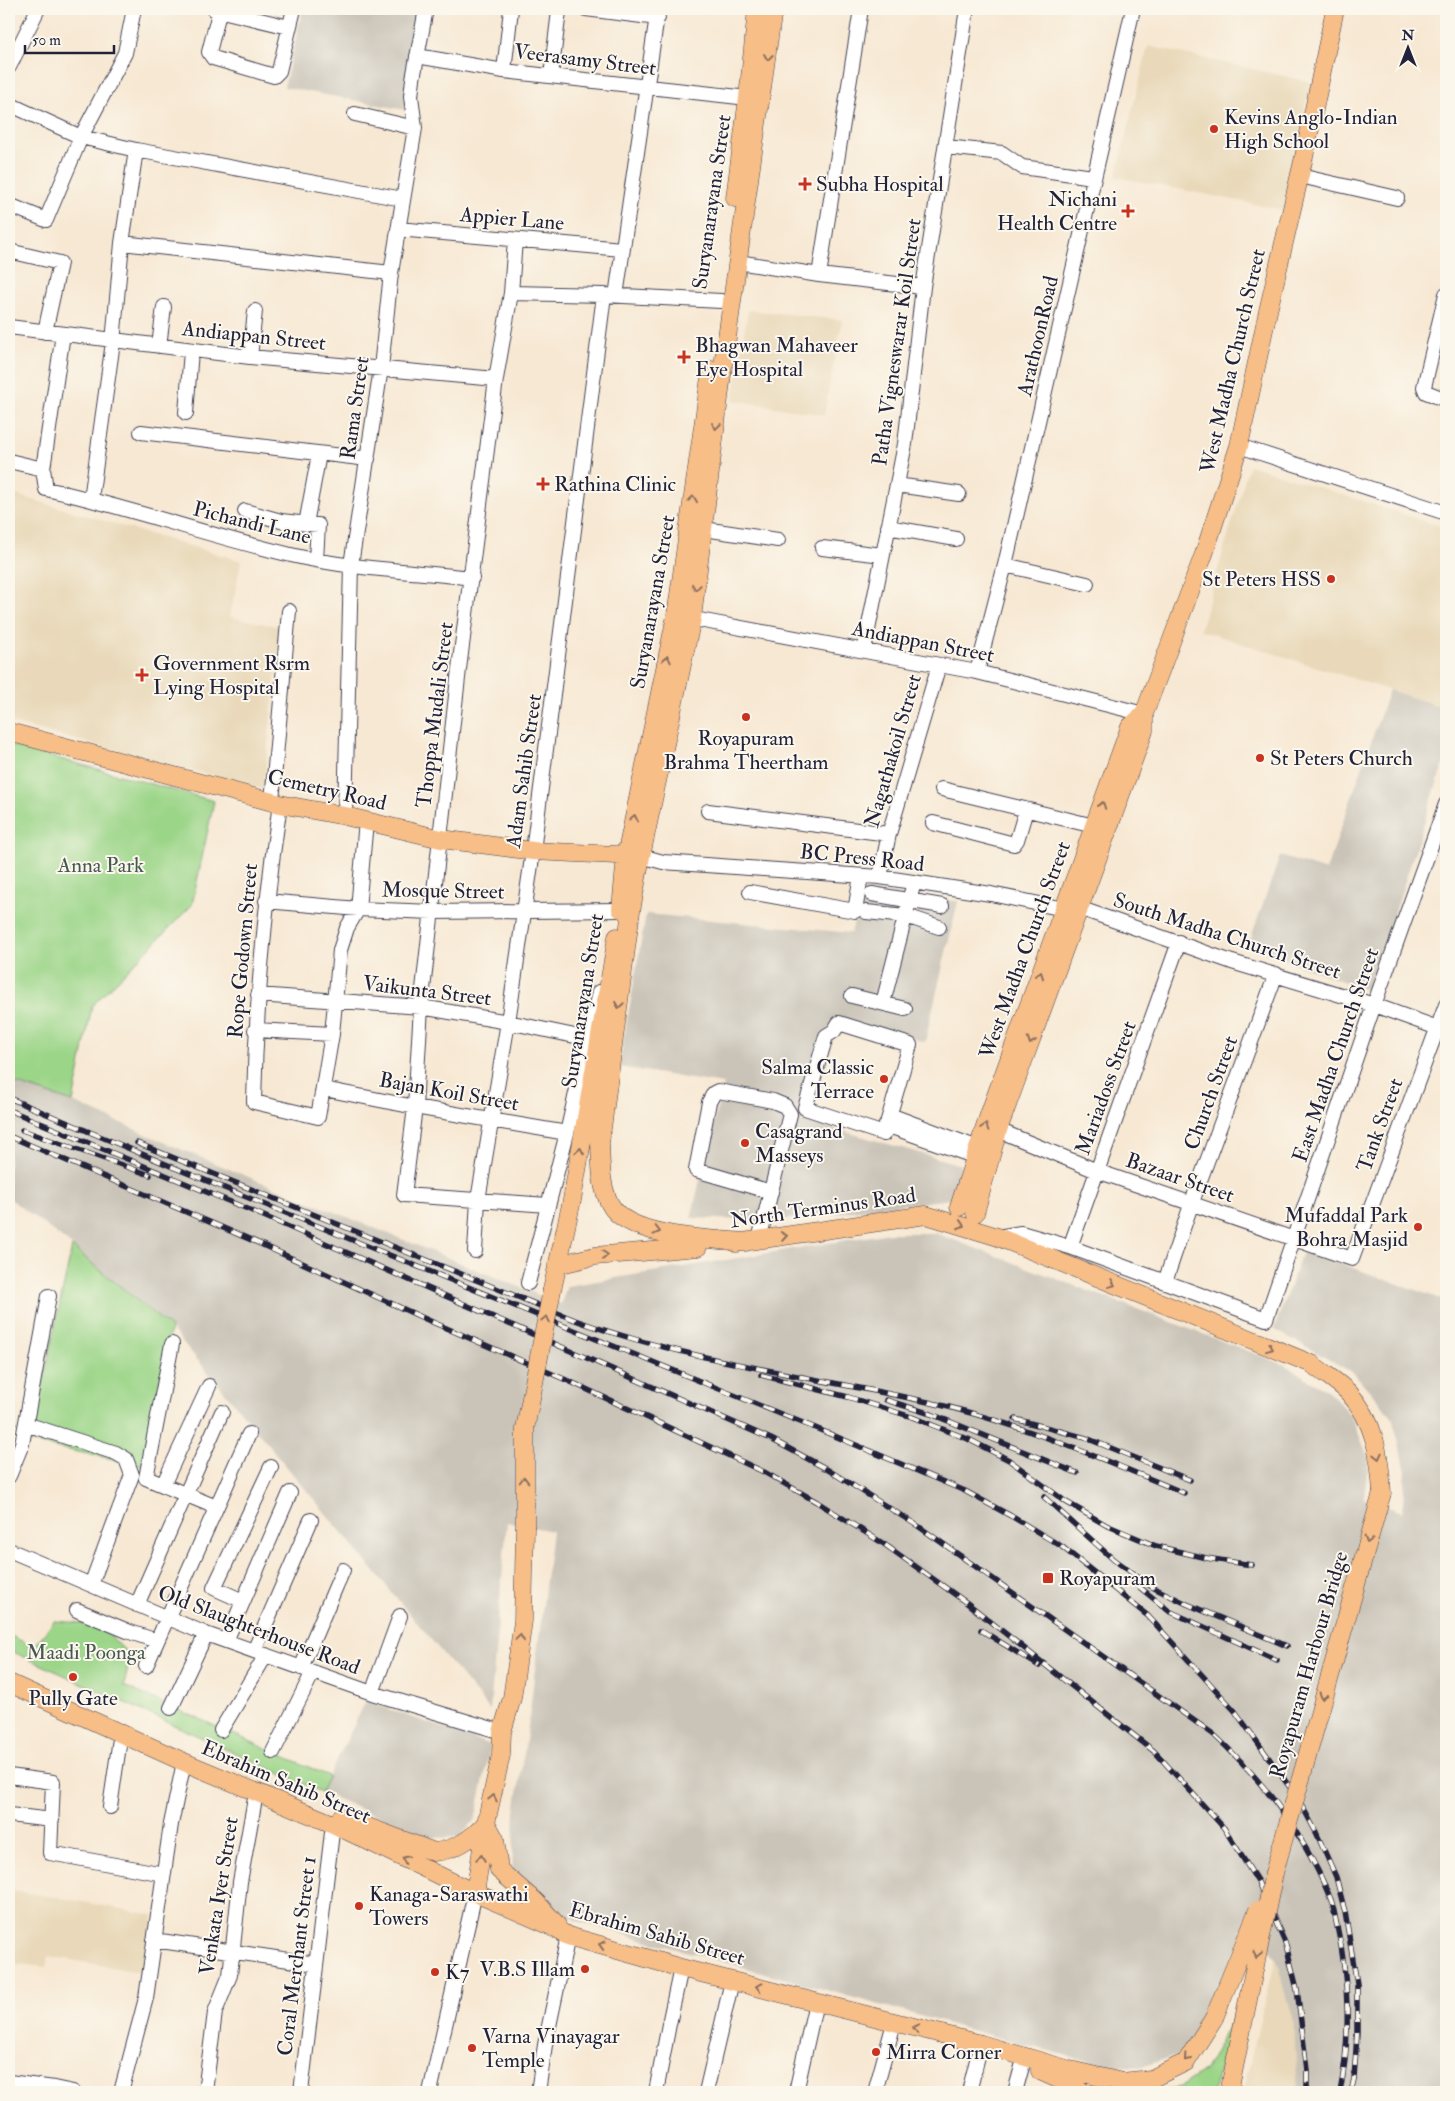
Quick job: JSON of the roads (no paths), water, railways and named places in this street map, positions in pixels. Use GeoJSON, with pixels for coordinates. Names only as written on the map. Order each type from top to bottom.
{"type":"FeatureCollection","features":[{"type":"Feature","properties":{"kind":"main road","name":"Suryanarayana Street"},"geometry":{"type":"LineString","coordinates":[[684,617],[721,302],[748,98],[757,9]]}},
{"type":"Feature","properties":{"kind":"main road","name":"Suryanarayana Street"},"geometry":{"type":"LineString","coordinates":[[475,1893],[486,1823],[501,1755],[502,1732],[512,1698],[523,1621],[525,1429],[557,1265],[572,1200],[614,957],[620,910],[704,529],[723,366],[773,9]]}},
{"type":"Feature","properties":{"kind":"main road","name":"West Madha Church Street"},"geometry":{"type":"LineString","coordinates":[[975,1213],[998,1130],[1072,909],[1128,755],[1144,731],[1144,714],[1204,554],[1239,446],[1300,176],[1335,9]]}},
{"type":"Feature","properties":{"kind":"main road","name":"Cemetry Road"},"geometry":{"type":"LineString","coordinates":[[9,732],[276,802],[441,839],[533,851],[633,856]]}},
{"type":"Feature","properties":{"kind":"main road","name":"Suryanarayana Street"},"geometry":{"type":"LineString","coordinates":[[633,856],[631,911],[600,1143],[602,1177],[610,1205],[626,1219],[648,1229],[679,1237],[753,1241]]}},
{"type":"Feature","properties":{"kind":"main road","name":"West Madha Church Street"},"geometry":{"type":"LineString","coordinates":[[959,1207],[977,1152],[1072,909]]}},
{"type":"Feature","properties":{"kind":"main road"},"geometry":{"type":"LineString","coordinates":[[926,1215],[959,1207],[975,1213],[998,1237]]}},
{"type":"Feature","properties":{"kind":"main road","name":"North Terminus Road"},"geometry":{"type":"LineString","coordinates":[[557,1265],[595,1256],[753,1241],[926,1215],[998,1237],[1224,1330]]}},
{"type":"Feature","properties":{"kind":"main road","name":"Royapuram Harbour Bridge"},"geometry":{"type":"LineString","coordinates":[[1224,1330],[1312,1364],[1349,1393],[1370,1422],[1380,1461],[1382,1493],[1274,1872],[1229,2092]]}},
{"type":"Feature","properties":{"kind":"main road","name":"Ebrahim Sahib Street"},"geometry":{"type":"LineString","coordinates":[[9,1671],[296,1800],[434,1852]]}},
{"type":"Feature","properties":{"kind":"main road","name":"Ebrahim Sahib Street"},"geometry":{"type":"LineString","coordinates":[[9,1683],[184,1762],[333,1824],[475,1893],[549,1925],[568,1936],[681,1968],[981,2044],[1070,2070],[1122,2082],[1151,2079],[1186,2062],[1214,2018],[1274,1872]]}},
{"type":"Feature","properties":{"kind":"main road"},"geometry":{"type":"LineString","coordinates":[[428,1871],[434,1852],[448,1851],[474,1836],[486,1823],[495,1838],[499,1870],[536,1902],[568,1936]]}},
{"type":"Feature","properties":{"kind":"main road"},"geometry":{"type":"LineString","coordinates":[[981,2044],[1023,2063],[1074,2090]]}},
{"type":"Feature","properties":{"kind":"street"},"geometry":{"type":"LineString","coordinates":[[9,67],[38,9]]}},
{"type":"Feature","properties":{"kind":"street"},"geometry":{"type":"LineString","coordinates":[[9,205],[46,220],[80,137],[125,53],[134,9]]}},
{"type":"Feature","properties":{"kind":"street"},"geometry":{"type":"LineString","coordinates":[[289,27],[218,9],[209,52],[210,56],[274,76],[279,71],[294,9]]}},
{"type":"Feature","properties":{"kind":"street","name":"Rama Street"},"geometry":{"type":"LineString","coordinates":[[345,816],[351,565],[381,368],[391,273],[415,128],[411,96],[426,9]]}},
{"type":"Feature","properties":{"kind":"street"},"geometry":{"type":"LineString","coordinates":[[504,70],[511,9]]}},
{"type":"Feature","properties":{"kind":"street"},"geometry":{"type":"LineString","coordinates":[[586,9],[658,13]]}},
{"type":"Feature","properties":{"kind":"street"},"geometry":{"type":"LineString","coordinates":[[819,275],[861,9]]}},
{"type":"Feature","properties":{"kind":"street","name":"Patha Vigneswarar Koil Street"},"geometry":{"type":"LineString","coordinates":[[864,650],[905,444],[923,287],[967,9]]}},
{"type":"Feature","properties":{"kind":"street","name":"ArathoonRoad"},"geometry":{"type":"LineString","coordinates":[[976,672],[1005,565],[1063,320],[1093,177],[1133,9]]}},
{"type":"Feature","properties":{"kind":"street"},"geometry":{"type":"LineString","coordinates":[[551,76],[559,11]]}},
{"type":"Feature","properties":{"kind":"street","name":"Adam Sahib Street"},"geometry":{"type":"LineString","coordinates":[[475,1251],[478,1200],[508,1022],[533,851],[610,295],[622,249],[658,13]]}},
{"type":"Feature","properties":{"kind":"street","name":"Veerasamy Street"},"geometry":{"type":"LineString","coordinates":[[417,56],[551,76],[748,98]]}},
{"type":"Feature","properties":{"kind":"street"},"geometry":{"type":"LineString","coordinates":[[9,104],[80,137],[136,150],[402,199]]}},
{"type":"Feature","properties":{"kind":"street"},"geometry":{"type":"LineString","coordinates":[[355,114],[415,128]]}},
{"type":"Feature","properties":{"kind":"street"},"geometry":{"type":"LineString","coordinates":[[946,147],[1002,153],[1022,167],[1093,177]]}},
{"type":"Feature","properties":{"kind":"street"},"geometry":{"type":"LineString","coordinates":[[91,499],[113,342],[122,243],[136,150]]}},
{"type":"Feature","properties":{"kind":"street"},"geometry":{"type":"LineString","coordinates":[[1300,176],[1396,198]]}},
{"type":"Feature","properties":{"kind":"street","name":"Appier Lane"},"geometry":{"type":"LineString","coordinates":[[398,229],[622,249]]}},
{"type":"Feature","properties":{"kind":"street","name":"Thoppa Mudali Street"},"geometry":{"type":"LineString","coordinates":[[478,1200],[404,1195],[415,1107],[421,1007],[496,379],[511,293],[515,240]]}},
{"type":"Feature","properties":{"kind":"street"},"geometry":{"type":"LineString","coordinates":[[122,243],[391,273]]}},
{"type":"Feature","properties":{"kind":"street"},"geometry":{"type":"LineString","coordinates":[[9,251],[60,263],[45,332]]}},
{"type":"Feature","properties":{"kind":"street"},"geometry":{"type":"LineString","coordinates":[[738,262],[819,275],[923,287]]}},
{"type":"Feature","properties":{"kind":"street"},"geometry":{"type":"LineString","coordinates":[[511,293],[610,295],[721,302]]}},
{"type":"Feature","properties":{"kind":"street"},"geometry":{"type":"LineString","coordinates":[[1446,294],[1442,328],[1424,387],[1426,392],[1446,400]]}},
{"type":"Feature","properties":{"kind":"street"},"geometry":{"type":"LineString","coordinates":[[159,346],[164,307]]}},
{"type":"Feature","properties":{"kind":"street"},"geometry":{"type":"LineString","coordinates":[[250,358],[256,312]]}},
{"type":"Feature","properties":{"kind":"street","name":"Andiappan Street"},"geometry":{"type":"LineString","coordinates":[[9,327],[113,342],[250,358],[496,379]]}},
{"type":"Feature","properties":{"kind":"street"},"geometry":{"type":"LineString","coordinates":[[9,461],[43,469],[63,334]]}},
{"type":"Feature","properties":{"kind":"street"},"geometry":{"type":"LineString","coordinates":[[186,413],[191,351]]}},
{"type":"Feature","properties":{"kind":"street"},"geometry":{"type":"LineString","coordinates":[[141,432],[368,459]]}},
{"type":"Feature","properties":{"kind":"street"},"geometry":{"type":"LineString","coordinates":[[1239,446],[1446,513]]}},
{"type":"Feature","properties":{"kind":"street"},"geometry":{"type":"LineString","coordinates":[[306,524],[319,454]]}},
{"type":"Feature","properties":{"kind":"street","name":"Pichandi Lane"},"geometry":{"type":"LineString","coordinates":[[43,469],[46,489],[91,499],[249,545],[316,560],[472,578]]}},
{"type":"Feature","properties":{"kind":"street"},"geometry":{"type":"LineString","coordinates":[[897,484],[959,494]]}},
{"type":"Feature","properties":{"kind":"street"},"geometry":{"type":"LineString","coordinates":[[246,511],[281,521],[318,525],[316,560]]}},
{"type":"Feature","properties":{"kind":"street"},"geometry":{"type":"LineString","coordinates":[[888,527],[956,539]]}},
{"type":"Feature","properties":{"kind":"street"},"geometry":{"type":"LineString","coordinates":[[704,529],[778,540]]}},
{"type":"Feature","properties":{"kind":"street"},"geometry":{"type":"LineString","coordinates":[[822,548],[883,555]]}},
{"type":"Feature","properties":{"kind":"street"},"geometry":{"type":"LineString","coordinates":[[1005,565],[1087,584]]}},
{"type":"Feature","properties":{"kind":"street","name":"Rope Godown Street"},"geometry":{"type":"LineString","coordinates":[[289,611],[276,802],[255,1030],[254,1102],[318,1117],[324,1089]]}},
{"type":"Feature","properties":{"kind":"street","name":"Andiappan Street"},"geometry":{"type":"LineString","coordinates":[[684,617],[976,672],[1144,714]]}},
{"type":"Feature","properties":{"kind":"street","name":"Nagathakoil Street"},"geometry":{"type":"LineString","coordinates":[[880,878],[889,834],[939,665]]}},
{"type":"Feature","properties":{"kind":"street"},"geometry":{"type":"LineString","coordinates":[[942,789],[1101,829]]}},
{"type":"Feature","properties":{"kind":"street","name":"East Madha Church Street"},"geometry":{"type":"LineString","coordinates":[[1165,1282],[1266,1319],[1374,1005],[1446,804]]}},
{"type":"Feature","properties":{"kind":"street"},"geometry":{"type":"LineString","coordinates":[[933,823],[1014,844],[1026,810]]}},
{"type":"Feature","properties":{"kind":"street"},"geometry":{"type":"LineString","coordinates":[[708,811],[889,834]]}},
{"type":"Feature","properties":{"kind":"street"},"geometry":{"type":"LineString","coordinates":[[324,1089],[332,1034],[340,950],[347,928],[358,910],[366,822]]}},
{"type":"Feature","properties":{"kind":"street","name":"BC Press Road"},"geometry":{"type":"LineString","coordinates":[[633,856],[663,862],[861,876],[914,882],[1072,909]]}},
{"type":"Feature","properties":{"kind":"street"},"geometry":{"type":"LineString","coordinates":[[750,892],[855,911],[861,876]]}},
{"type":"Feature","properties":{"kind":"street"},"geometry":{"type":"LineString","coordinates":[[883,1003],[914,882]]}},
{"type":"Feature","properties":{"kind":"street"},"geometry":{"type":"LineString","coordinates":[[872,894],[942,906]]}},
{"type":"Feature","properties":{"kind":"street","name":"Mosque Street"},"geometry":{"type":"LineString","coordinates":[[266,901],[358,910],[433,912],[620,910]]}},
{"type":"Feature","properties":{"kind":"street","name":"South Madha Church Street"},"geometry":{"type":"LineString","coordinates":[[1072,909],[1179,942],[1232,962],[1374,1005],[1442,1029]]}},
{"type":"Feature","properties":{"kind":"street"},"geometry":{"type":"LineString","coordinates":[[866,912],[906,916],[939,927]]}},
{"type":"Feature","properties":{"kind":"street","name":"Mariadoss Street"},"geometry":{"type":"LineString","coordinates":[[1070,1247],[1179,942]]}},
{"type":"Feature","properties":{"kind":"street"},"geometry":{"type":"LineString","coordinates":[[528,1283],[590,1039],[602,979],[614,957]]}},
{"type":"Feature","properties":{"kind":"street","name":"Church Street"},"geometry":{"type":"LineString","coordinates":[[1165,1282],[1192,1202],[1276,974]]}},
{"type":"Feature","properties":{"kind":"street","name":"Vaikunta Street"},"geometry":{"type":"LineString","coordinates":[[258,994],[421,1007],[590,1039]]}},
{"type":"Feature","properties":{"kind":"street"},"geometry":{"type":"LineString","coordinates":[[852,996],[904,1009]]}},
{"type":"Feature","properties":{"kind":"street","name":"Tank Street"},"geometry":{"type":"LineString","coordinates":[[1352,1259],[1442,1029],[1446,1005]]}},
{"type":"Feature","properties":{"kind":"street"},"geometry":{"type":"LineString","coordinates":[[839,1023],[910,1045],[888,1120],[884,1134],[805,1108],[826,1036],[834,1031],[839,1023]]}},
{"type":"Feature","properties":{"kind":"street"},"geometry":{"type":"LineString","coordinates":[[255,1030],[332,1034]]}},
{"type":"Feature","properties":{"kind":"street","name":"Bajan Koil Street"},"geometry":{"type":"LineString","coordinates":[[324,1089],[567,1133]]}},
{"type":"Feature","properties":{"kind":"street"},"geometry":{"type":"LineString","coordinates":[[753,1241],[771,1192],[790,1114],[785,1106],[774,1100],[718,1091],[714,1092],[709,1102],[696,1170],[771,1192]]}},
{"type":"Feature","properties":{"kind":"street"},"geometry":{"type":"LineString","coordinates":[[888,1120],[977,1152]]}},
{"type":"Feature","properties":{"kind":"street","name":"Bazaar Street"},"geometry":{"type":"LineString","coordinates":[[998,1130],[1097,1172],[1192,1202],[1352,1259]]}},
{"type":"Feature","properties":{"kind":"street"},"geometry":{"type":"LineString","coordinates":[[478,1200],[548,1205]]}},
{"type":"Feature","properties":{"kind":"street"},"geometry":{"type":"LineString","coordinates":[[998,1237],[1011,1233],[1021,1233],[1070,1247],[1165,1282]]}},
{"type":"Feature","properties":{"kind":"street"},"geometry":{"type":"LineString","coordinates":[[9,1476],[22,1444],[49,1296]]}},
{"type":"Feature","properties":{"kind":"street"},"geometry":{"type":"LineString","coordinates":[[172,1344],[146,1478],[216,1508]]}},
{"type":"Feature","properties":{"kind":"street"},"geometry":{"type":"LineString","coordinates":[[163,1486],[209,1386]]}},
{"type":"Feature","properties":{"kind":"street"},"geometry":{"type":"LineString","coordinates":[[138,1606],[222,1412]]}},
{"type":"Feature","properties":{"kind":"street"},"geometry":{"type":"LineString","coordinates":[[26,1424],[116,1453],[126,1459],[132,1475],[90,1585]]}},
{"type":"Feature","properties":{"kind":"street"},"geometry":{"type":"LineString","coordinates":[[146,1666],[249,1434]]}},
{"type":"Feature","properties":{"kind":"street"},"geometry":{"type":"LineString","coordinates":[[243,1601],[214,1588],[271,1467]]}},
{"type":"Feature","properties":{"kind":"street"},"geometry":{"type":"LineString","coordinates":[[226,1641],[290,1493]]}},
{"type":"Feature","properties":{"kind":"street"},"geometry":{"type":"LineString","coordinates":[[221,1730],[260,1653],[311,1520]]}},
{"type":"Feature","properties":{"kind":"street","name":"Old Slaughterhouse Road"},"geometry":{"type":"LineString","coordinates":[[9,1550],[166,1619],[206,1634],[372,1693],[502,1732]]}},
{"type":"Feature","properties":{"kind":"street"},"geometry":{"type":"LineString","coordinates":[[273,1752],[307,1670],[343,1570]]}},
{"type":"Feature","properties":{"kind":"street"},"geometry":{"type":"LineString","coordinates":[[77,1610],[157,1641]]}},
{"type":"Feature","properties":{"kind":"street"},"geometry":{"type":"LineString","coordinates":[[372,1693],[400,1616]]}},
{"type":"Feature","properties":{"kind":"street"},"geometry":{"type":"LineString","coordinates":[[171,1708],[206,1634]]}},
{"type":"Feature","properties":{"kind":"street"},"geometry":{"type":"LineString","coordinates":[[110,1807],[121,1732]]}},
{"type":"Feature","properties":{"kind":"street"},"geometry":{"type":"LineString","coordinates":[[121,2092],[146,1998],[171,1824],[184,1762]]}},
{"type":"Feature","properties":{"kind":"street"},"geometry":{"type":"LineString","coordinates":[[9,1776],[53,1782],[50,1853],[164,1874]]}},
{"type":"Feature","properties":{"kind":"street","name":"Venkata Iyer Street"},"geometry":{"type":"LineString","coordinates":[[205,2092],[216,2012],[230,1975],[240,1882],[256,1793]]}},
{"type":"Feature","properties":{"kind":"street"},"geometry":{"type":"LineString","coordinates":[[9,1815],[52,1820]]}},
{"type":"Feature","properties":{"kind":"street","name":"Coral Merchant Street 1"},"geometry":{"type":"LineString","coordinates":[[301,2092],[333,1824]]}},
{"type":"Feature","properties":{"kind":"street"},"geometry":{"type":"LineString","coordinates":[[430,2092],[475,1893]]}},
{"type":"Feature","properties":{"kind":"street"},"geometry":{"type":"LineString","coordinates":[[538,2092],[545,2045],[568,1936]]}},
{"type":"Feature","properties":{"kind":"street"},"geometry":{"type":"LineString","coordinates":[[154,1940],[316,1964]]}},
{"type":"Feature","properties":{"kind":"street"},"geometry":{"type":"LineString","coordinates":[[656,2092],[668,2024],[681,1968]]}},
{"type":"Feature","properties":{"kind":"street"},"geometry":{"type":"LineString","coordinates":[[706,2092],[732,1980]]}},
{"type":"Feature","properties":{"kind":"street"},"geometry":{"type":"LineString","coordinates":[[796,2092],[816,2002]]}},
{"type":"Feature","properties":{"kind":"street"},"geometry":{"type":"LineString","coordinates":[[875,2092],[894,2023]]}},
{"type":"Feature","properties":{"kind":"street"},"geometry":{"type":"LineString","coordinates":[[970,2092],[981,2044]]}},
{"type":"Feature","properties":{"kind":"street"},"geometry":{"type":"LineString","coordinates":[[1015,2092],[1023,2063]]}},
{"type":"Feature","properties":{"kind":"street"},"geometry":{"type":"LineString","coordinates":[[9,2082],[73,2092]]}},
{"type":"Feature","properties":{"kind":"railway"},"geometry":{"type":"LineString","coordinates":[[9,1098],[180,1170],[830,1434],[965,1491],[1061,1546],[1148,1616],[1235,1711],[1299,1800],[1316,1832],[1336,1877],[1345,1912],[1357,1984],[1357,2034],[1354,2079],[1351,2092]]}},
{"type":"Feature","properties":{"kind":"railway"},"geometry":{"type":"LineString","coordinates":[[9,1110],[250,1210],[771,1439],[825,1468],[918,1526],[1213,1734],[1266,1790],[1296,1831],[1321,1876],[1331,1900],[1341,1946],[1347,2009],[1346,2051],[1340,2092]]}},
{"type":"Feature","properties":{"kind":"railway"},"geometry":{"type":"LineString","coordinates":[[22,1130],[150,1175]]}},
{"type":"Feature","properties":{"kind":"railway"},"geometry":{"type":"LineString","coordinates":[[9,1136],[256,1242],[430,1321],[571,1382],[764,1472],[817,1502],[884,1544],[967,1603],[1155,1752],[1224,1828],[1258,1882],[1286,1945],[1297,1989],[1307,2070],[1307,2092]]}},
{"type":"Feature","properties":{"kind":"railway"},"geometry":{"type":"LineString","coordinates":[[137,1143],[575,1320],[618,1334],[705,1357],[961,1410],[1026,1430],[1184,1493]]}},
{"type":"Feature","properties":{"kind":"railway"},"geometry":{"type":"LineString","coordinates":[[761,1375],[848,1397],[912,1417],[968,1439],[1009,1460],[1066,1502],[1106,1525],[1156,1546],[1206,1558],[1252,1565]]}},
{"type":"Feature","properties":{"kind":"railway"},"geometry":{"type":"LineString","coordinates":[[886,1400],[931,1414],[1077,1473]]}},
{"type":"Feature","properties":{"kind":"railway"},"geometry":{"type":"LineString","coordinates":[[1015,1419],[1086,1438],[1190,1480]]}},
{"type":"Feature","properties":{"kind":"railway"},"geometry":{"type":"LineString","coordinates":[[1044,1497],[1114,1560],[1152,1587],[1187,1604],[1287,1646]]}},
{"type":"Feature","properties":{"kind":"railway"},"geometry":{"type":"LineString","coordinates":[[1137,1585],[1169,1611],[1277,1660]]}},
{"type":"Feature","properties":{"kind":"railway"},"geometry":{"type":"LineString","coordinates":[[981,1630],[1039,1666]]}},
{"type":"Feature","properties":{"kind":"place","name":"Kevins Anglo-Indian High School"},"geometry":{"type":"Point","coordinates":[1214,129]}},
{"type":"Feature","properties":{"kind":"place","name":"Subha Hospital"},"geometry":{"type":"Point","coordinates":[805,184]}},
{"type":"Feature","properties":{"kind":"place","name":"Nichani Health Centre"},"geometry":{"type":"Point","coordinates":[1128,211]}},
{"type":"Feature","properties":{"kind":"place","name":"Bhagwan Mahaveer Eye Hospital"},"geometry":{"type":"Point","coordinates":[684,357]}},
{"type":"Feature","properties":{"kind":"place","name":"Rathina Clinic"},"geometry":{"type":"Point","coordinates":[543,484]}},
{"type":"Feature","properties":{"kind":"place","name":"St Peters HSS"},"geometry":{"type":"Point","coordinates":[1331,579]}},
{"type":"Feature","properties":{"kind":"place","name":"Government Rsrm Lying Hospital"},"geometry":{"type":"Point","coordinates":[142,675]}},
{"type":"Feature","properties":{"kind":"place","name":"Royapuram Brahma Theertham"},"geometry":{"type":"Point","coordinates":[746,717]}},
{"type":"Feature","properties":{"kind":"place","name":"St Peters Church"},"geometry":{"type":"Point","coordinates":[1260,758]}},
{"type":"Feature","properties":{"kind":"place","name":"Salma Classic Terrace"},"geometry":{"type":"Point","coordinates":[884,1079]}},
{"type":"Feature","properties":{"kind":"place","name":"Casagrand Masseys"},"geometry":{"type":"Point","coordinates":[745,1143]}},
{"type":"Feature","properties":{"kind":"place","name":"Mufaddal Park Bohra Masjid"},"geometry":{"type":"Point","coordinates":[1418,1227]}},
{"type":"Feature","properties":{"kind":"place","name":"Royapuram"},"geometry":{"type":"Point","coordinates":[1048,1578]}},
{"type":"Feature","properties":{"kind":"place","name":"Pully Gate"},"geometry":{"type":"Point","coordinates":[73,1677]}},
{"type":"Feature","properties":{"kind":"place","name":"Kanaga-Saraswathi Towers"},"geometry":{"type":"Point","coordinates":[359,1906]}},
{"type":"Feature","properties":{"kind":"place","name":"V.B.S Illam"},"geometry":{"type":"Point","coordinates":[585,1969]}},
{"type":"Feature","properties":{"kind":"place","name":"K7"},"geometry":{"type":"Point","coordinates":[435,1972]}},
{"type":"Feature","properties":{"kind":"place","name":"Varna Vinayagar Temple"},"geometry":{"type":"Point","coordinates":[472,2048]}},
{"type":"Feature","properties":{"kind":"place","name":"Mirra Corner"},"geometry":{"type":"Point","coordinates":[876,2052]}},
{"type":"Feature","properties":{"kind":"park label","name":"Anna Park"},"geometry":{"type":"Point","coordinates":[101,865]}},
{"type":"Feature","properties":{"kind":"park label","name":"Maadi Poonga"},"geometry":{"type":"Point","coordinates":[86,1652]}}]}
